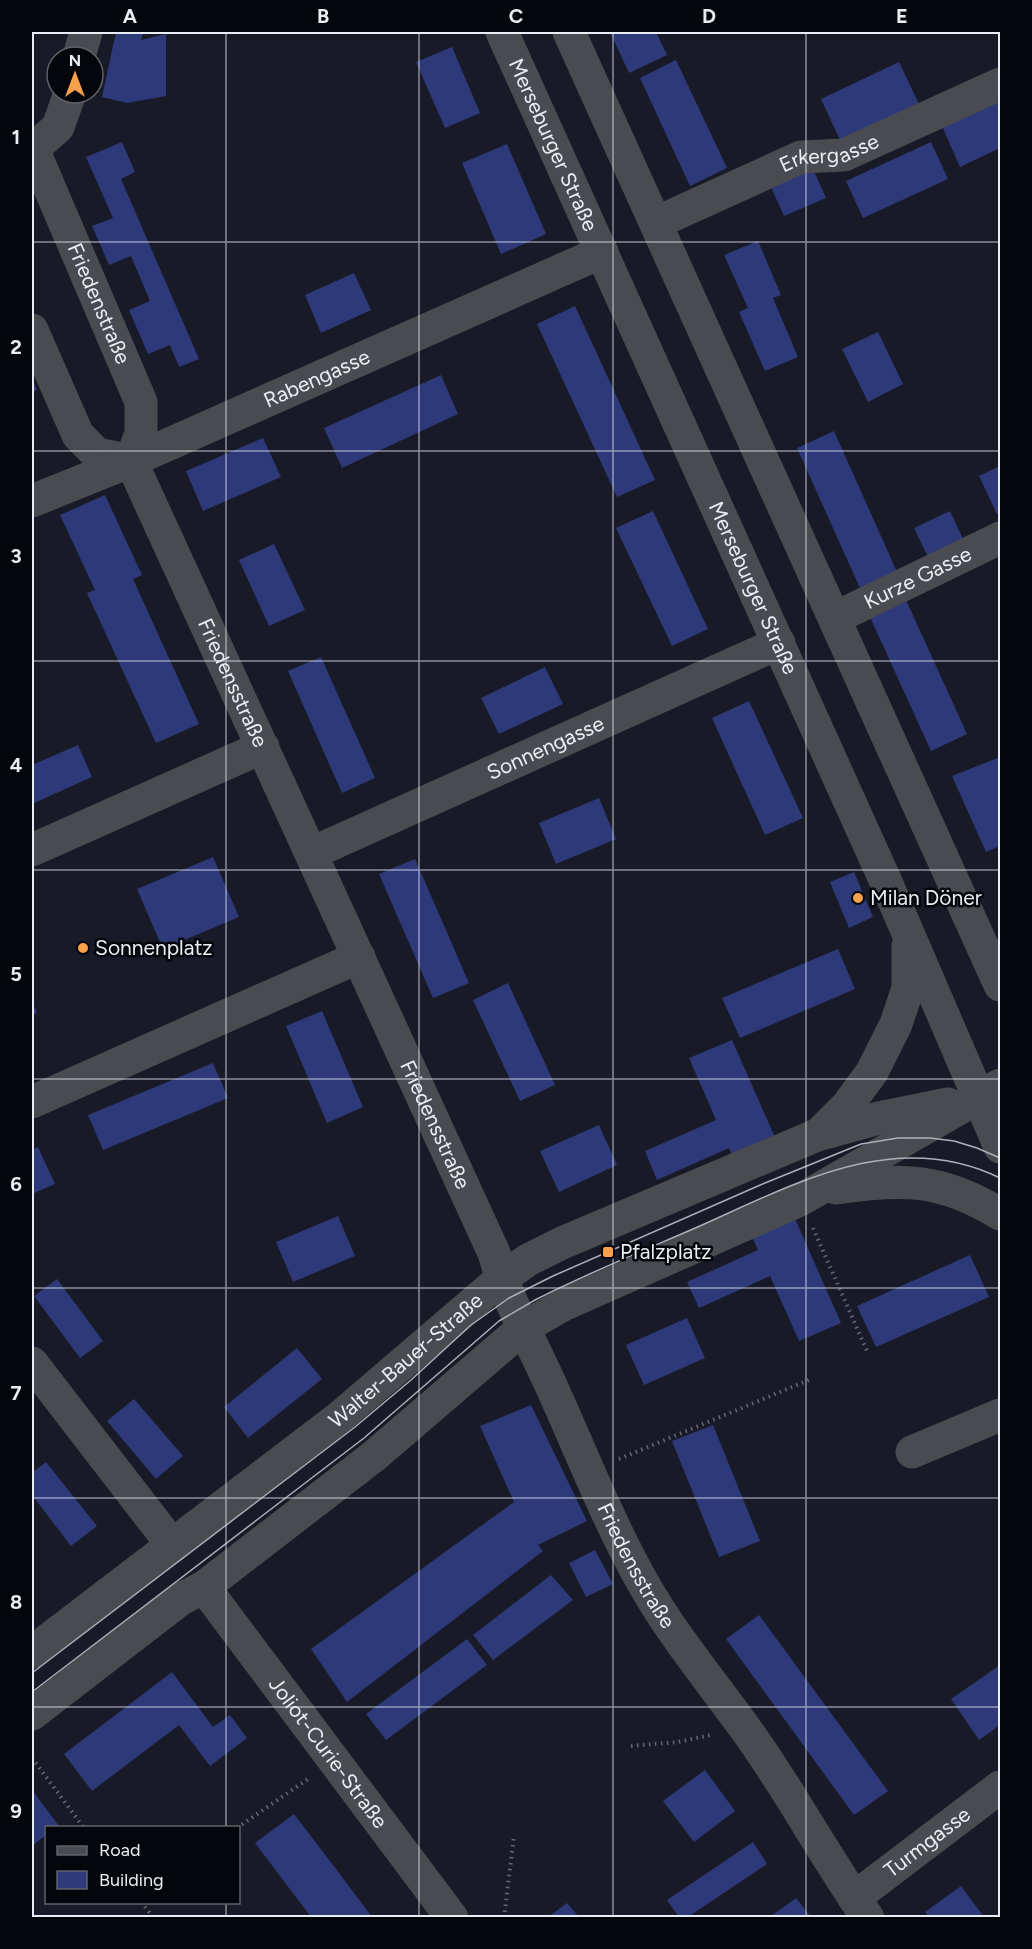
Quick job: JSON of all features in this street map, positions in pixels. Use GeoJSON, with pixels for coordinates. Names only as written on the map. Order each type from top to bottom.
{"type":"FeatureCollection","features":[{"type":"Feature","properties":{"kind":"street","name":"Merseburger Straße"},"geometry":{"type":"LineString","coordinates":[[502,32],[779,643],[908,935],[990,1091],[1000,1147]]}},
{"type":"Feature","properties":{"kind":"street"},"geometry":{"type":"LineString","coordinates":[[569,32],[1000,985]]}},
{"type":"Feature","properties":{"kind":"street","name":"Erkergasse"},"geometry":{"type":"LineString","coordinates":[[655,220],[669,217],[801,157],[844,155],[1000,84]]}},
{"type":"Feature","properties":{"kind":"street"},"geometry":{"type":"LineString","coordinates":[[32,149],[58,127],[66,105]]}},
{"type":"Feature","properties":{"kind":"street","name":"Friedenstraße"},"geometry":{"type":"LineString","coordinates":[[32,149],[141,402],[141,433],[132,460]]}},
{"type":"Feature","properties":{"kind":"street","name":"Rabengasse"},"geometry":{"type":"LineString","coordinates":[[32,501],[132,460],[602,252]]}},
{"type":"Feature","properties":{"kind":"street"},"geometry":{"type":"LineString","coordinates":[[32,330],[78,435],[97,454],[132,460]]}},
{"type":"Feature","properties":{"kind":"street","name":"Friedensstraße"},"geometry":{"type":"LineString","coordinates":[[132,460],[494,1253],[501,1279],[627,1554],[671,1627],[754,1740],[861,1908]]}},
{"type":"Feature","properties":{"kind":"street","name":"Kurze Gasse"},"geometry":{"type":"LineString","coordinates":[[834,615],[845,613],[1000,538]]}},
{"type":"Feature","properties":{"kind":"street","name":"Sonnengasse"},"geometry":{"type":"LineString","coordinates":[[312,853],[779,643]]}},
{"type":"Feature","properties":{"kind":"street"},"geometry":{"type":"LineString","coordinates":[[32,850],[263,747]]}},
{"type":"Feature","properties":{"kind":"street"},"geometry":{"type":"LineString","coordinates":[[818,1135],[847,1106],[872,1072],[896,1024],[908,988],[908,935]]}},
{"type":"Feature","properties":{"kind":"street"},"geometry":{"type":"LineString","coordinates":[[32,1101],[359,957]]}},
{"type":"Feature","properties":{"kind":"street"},"geometry":{"type":"LineString","coordinates":[[818,1135],[990,1091]]}},
{"type":"Feature","properties":{"kind":"street"},"geometry":{"type":"LineString","coordinates":[[32,1714],[181,1599],[204,1587],[374,1456],[523,1328],[563,1305],[800,1200],[990,1091]]}},
{"type":"Feature","properties":{"kind":"street","name":"Walter-Bauer-Straße"},"geometry":{"type":"LineString","coordinates":[[32,1652],[341,1416],[501,1279],[528,1260],[818,1135]]}},
{"type":"Feature","properties":{"kind":"street"},"geometry":{"type":"LineString","coordinates":[[800,1200],[834,1189],[867,1184],[924,1183],[954,1191],[981,1202],[1000,1214]]}},
{"type":"Feature","properties":{"kind":"street"},"geometry":{"type":"LineString","coordinates":[[32,1363],[173,1546]]}},
{"type":"Feature","properties":{"kind":"street"},"geometry":{"type":"LineString","coordinates":[[912,1452],[1000,1415]]}},
{"type":"Feature","properties":{"kind":"street","name":"Joliot-Curie-Straße"},"geometry":{"type":"LineString","coordinates":[[204,1587],[452,1917]]}},
{"type":"Feature","properties":{"kind":"street","name":"Turmgasse"},"geometry":{"type":"LineString","coordinates":[[861,1908],[1000,1787]]}},
{"type":"Feature","properties":{"kind":"path"},"geometry":{"type":"LineString","coordinates":[[800,1200],[867,1351]]}},
{"type":"Feature","properties":{"kind":"path"},"geometry":{"type":"LineString","coordinates":[[590,1471],[809,1380]]}},
{"type":"Feature","properties":{"kind":"path"},"geometry":{"type":"LineString","coordinates":[[631,1746],[678,1742],[712,1735]]}},
{"type":"Feature","properties":{"kind":"path"},"geometry":{"type":"LineString","coordinates":[[32,1758],[83,1826]]}},
{"type":"Feature","properties":{"kind":"path"},"geometry":{"type":"LineString","coordinates":[[238,1826],[334,1760]]}},
{"type":"Feature","properties":{"kind":"path"},"geometry":{"type":"LineString","coordinates":[[504,1917],[514,1836]]}},
{"type":"Feature","properties":{"kind":"path"},"geometry":{"type":"LineString","coordinates":[[143,1904],[154,1917]]}},
{"type":"Feature","properties":{"kind":"building"},"geometry":{"type":"Polygon","coordinates":[[[116,32],[143,32],[141,40],[166,34],[166,96],[127,103],[105,98],[105,83],[116,32]]]}},
{"type":"Feature","properties":{"kind":"building"},"geometry":{"type":"Polygon","coordinates":[[[610,32],[656,32],[667,55],[629,73],[610,32]]]}},
{"type":"Feature","properties":{"kind":"building"},"geometry":{"type":"Polygon","coordinates":[[[452,47],[480,113],[445,128],[416,62],[452,47]]]}},
{"type":"Feature","properties":{"kind":"building"},"geometry":{"type":"Polygon","coordinates":[[[676,60],[727,168],[690,186],[640,78],[676,60]]]}},
{"type":"Feature","properties":{"kind":"building"},"geometry":{"type":"Polygon","coordinates":[[[899,62],[919,104],[840,140],[821,99],[899,62]]]}},
{"type":"Feature","properties":{"kind":"building"},"geometry":{"type":"Polygon","coordinates":[[[1000,102],[1000,148],[960,167],[942,126],[1000,102]]]}},
{"type":"Feature","properties":{"kind":"building"},"geometry":{"type":"Polygon","coordinates":[[[122,142],[135,172],[121,179],[199,359],[179,367],[170,345],[148,354],[129,310],[150,301],[131,256],[109,265],[92,226],[113,218],[86,157],[122,142]]]}},
{"type":"Feature","properties":{"kind":"building"},"geometry":{"type":"Polygon","coordinates":[[[931,142],[948,179],[863,218],[846,181],[931,142]]]}},
{"type":"Feature","properties":{"kind":"building"},"geometry":{"type":"Polygon","coordinates":[[[507,144],[546,234],[501,254],[462,163],[507,144]]]}},
{"type":"Feature","properties":{"kind":"building"},"geometry":{"type":"Polygon","coordinates":[[[813,169],[826,198],[784,216],[771,187],[813,169]]]}},
{"type":"Feature","properties":{"kind":"building"},"geometry":{"type":"Polygon","coordinates":[[[758,241],[781,295],[773,298],[798,357],[765,371],[739,312],[748,308],[724,255],[758,241]]]}},
{"type":"Feature","properties":{"kind":"building"},"geometry":{"type":"Polygon","coordinates":[[[354,273],[371,310],[321,333],[305,295],[354,273]]]}},
{"type":"Feature","properties":{"kind":"building"},"geometry":{"type":"Polygon","coordinates":[[[575,306],[655,480],[617,497],[537,324],[575,306]]]}},
{"type":"Feature","properties":{"kind":"building"},"geometry":{"type":"Polygon","coordinates":[[[878,332],[903,384],[868,402],[842,349],[878,332]]]}},
{"type":"Feature","properties":{"kind":"building"},"geometry":{"type":"Polygon","coordinates":[[[441,375],[458,414],[342,468],[324,428],[441,375]]]}},
{"type":"Feature","properties":{"kind":"building"},"geometry":{"type":"Polygon","coordinates":[[[32,378],[37,390],[32,392],[32,378]]]}},
{"type":"Feature","properties":{"kind":"building"},"geometry":{"type":"Polygon","coordinates":[[[834,431],[897,572],[860,588],[797,448],[834,431]]]}},
{"type":"Feature","properties":{"kind":"building"},"geometry":{"type":"Polygon","coordinates":[[[263,438],[281,477],[203,511],[186,471],[263,438]]]}},
{"type":"Feature","properties":{"kind":"building"},"geometry":{"type":"Polygon","coordinates":[[[1000,466],[1000,513],[997,514],[979,476],[1000,466]]]}},
{"type":"Feature","properties":{"kind":"building"},"geometry":{"type":"Polygon","coordinates":[[[105,495],[142,575],[133,579],[199,724],[156,743],[87,593],[95,590],[60,515],[105,495]]]}},
{"type":"Feature","properties":{"kind":"building"},"geometry":{"type":"Polygon","coordinates":[[[653,511],[708,629],[672,646],[616,528],[653,511]]]}},
{"type":"Feature","properties":{"kind":"building"},"geometry":{"type":"Polygon","coordinates":[[[950,511],[964,541],[928,557],[914,528],[950,511]]]}},
{"type":"Feature","properties":{"kind":"building"},"geometry":{"type":"Polygon","coordinates":[[[274,544],[305,610],[269,626],[239,560],[274,544]]]}},
{"type":"Feature","properties":{"kind":"building"},"geometry":{"type":"Polygon","coordinates":[[[906,600],[967,734],[931,751],[870,617],[906,600]]]}},
{"type":"Feature","properties":{"kind":"building"},"geometry":{"type":"Polygon","coordinates":[[[321,657],[375,778],[342,793],[288,671],[321,657]]]}},
{"type":"Feature","properties":{"kind":"building"},"geometry":{"type":"Polygon","coordinates":[[[545,667],[563,704],[499,734],[481,698],[545,667]]]}},
{"type":"Feature","properties":{"kind":"building"},"geometry":{"type":"Polygon","coordinates":[[[749,701],[803,818],[765,835],[712,718],[749,701]]]}},
{"type":"Feature","properties":{"kind":"building"},"geometry":{"type":"Polygon","coordinates":[[[78,745],[92,777],[32,804],[32,765],[78,745]]]}},
{"type":"Feature","properties":{"kind":"building"},"geometry":{"type":"Polygon","coordinates":[[[1000,757],[1000,846],[986,852],[952,776],[1000,757]]]}},
{"type":"Feature","properties":{"kind":"building"},"geometry":{"type":"Polygon","coordinates":[[[599,798],[616,839],[556,864],[539,823],[599,798]]]}},
{"type":"Feature","properties":{"kind":"building"},"geometry":{"type":"Polygon","coordinates":[[[213,857],[239,917],[163,949],[137,889],[213,857]]]}},
{"type":"Feature","properties":{"kind":"building"},"geometry":{"type":"Polygon","coordinates":[[[415,859],[469,983],[433,998],[379,874],[415,859]]]}},
{"type":"Feature","properties":{"kind":"building"},"geometry":{"type":"Polygon","coordinates":[[[854,872],[873,917],[849,928],[830,882],[854,872]]]}},
{"type":"Feature","properties":{"kind":"building"},"geometry":{"type":"Polygon","coordinates":[[[838,949],[855,989],[740,1038],[722,998],[838,949]]]}},
{"type":"Feature","properties":{"kind":"building"},"geometry":{"type":"Polygon","coordinates":[[[508,983],[555,1085],[520,1101],[473,1000],[508,983]]]}},
{"type":"Feature","properties":{"kind":"building"},"geometry":{"type":"Polygon","coordinates":[[[32,1001],[37,1013],[32,1015],[32,1001]]]}},
{"type":"Feature","properties":{"kind":"building"},"geometry":{"type":"Polygon","coordinates":[[[322,1011],[363,1107],[327,1123],[286,1026],[322,1011]]]}},
{"type":"Feature","properties":{"kind":"building"},"geometry":{"type":"Polygon","coordinates":[[[732,1040],[777,1142],[734,1160],[729,1148],[657,1180],[645,1151],[716,1120],[689,1058],[732,1040]]]}},
{"type":"Feature","properties":{"kind":"building"},"geometry":{"type":"Polygon","coordinates":[[[213,1063],[228,1098],[103,1150],[88,1115],[213,1063]]]}},
{"type":"Feature","properties":{"kind":"building"},"geometry":{"type":"Polygon","coordinates":[[[599,1125],[617,1165],[559,1192],[540,1151],[599,1125]]]}},
{"type":"Feature","properties":{"kind":"building"},"geometry":{"type":"Polygon","coordinates":[[[38,1147],[55,1184],[32,1194],[32,1150],[38,1147]]]}},
{"type":"Feature","properties":{"kind":"building"},"geometry":{"type":"Polygon","coordinates":[[[793,1214],[841,1323],[799,1341],[770,1276],[699,1308],[687,1282],[758,1250],[750,1233],[793,1214]]]}},
{"type":"Feature","properties":{"kind":"building"},"geometry":{"type":"Polygon","coordinates":[[[338,1216],[355,1256],[293,1282],[276,1242],[338,1216]]]}},
{"type":"Feature","properties":{"kind":"building"},"geometry":{"type":"Polygon","coordinates":[[[970,1255],[989,1297],[876,1347],[857,1306],[970,1255]]]}},
{"type":"Feature","properties":{"kind":"building"},"geometry":{"type":"Polygon","coordinates":[[[57,1279],[103,1341],[80,1358],[34,1296],[57,1279]]]}},
{"type":"Feature","properties":{"kind":"building"},"geometry":{"type":"Polygon","coordinates":[[[687,1318],[705,1358],[644,1385],[626,1345],[687,1318]]]}},
{"type":"Feature","properties":{"kind":"building"},"geometry":{"type":"Polygon","coordinates":[[[297,1348],[322,1379],[248,1438],[224,1407],[297,1348]]]}},
{"type":"Feature","properties":{"kind":"building"},"geometry":{"type":"Polygon","coordinates":[[[134,1399],[183,1456],[156,1479],[107,1421],[134,1399]]]}},
{"type":"Feature","properties":{"kind":"building"},"geometry":{"type":"Polygon","coordinates":[[[531,1405],[587,1521],[538,1545],[543,1551],[347,1702],[311,1649],[514,1502],[480,1426],[531,1405]]]}},
{"type":"Feature","properties":{"kind":"building"},"geometry":{"type":"Polygon","coordinates":[[[713,1425],[760,1541],[719,1557],[672,1441],[713,1425]]]}},
{"type":"Feature","properties":{"kind":"building"},"geometry":{"type":"Polygon","coordinates":[[[46,1462],[97,1526],[71,1546],[32,1495],[32,1473],[46,1462]]]}},
{"type":"Feature","properties":{"kind":"building"},"geometry":{"type":"Polygon","coordinates":[[[595,1550],[613,1584],[586,1597],[569,1563],[595,1550]]]}},
{"type":"Feature","properties":{"kind":"building"},"geometry":{"type":"Polygon","coordinates":[[[551,1575],[573,1600],[493,1660],[473,1635],[551,1575]]]}},
{"type":"Feature","properties":{"kind":"building"},"geometry":{"type":"Polygon","coordinates":[[[759,1615],[888,1791],[854,1815],[726,1639],[759,1615]]]}},
{"type":"Feature","properties":{"kind":"building"},"geometry":{"type":"Polygon","coordinates":[[[467,1639],[487,1665],[386,1740],[366,1714],[467,1639]]]}},
{"type":"Feature","properties":{"kind":"building"},"geometry":{"type":"Polygon","coordinates":[[[1000,1665],[1000,1725],[979,1740],[951,1699],[1000,1665]]]}},
{"type":"Feature","properties":{"kind":"building"},"geometry":{"type":"Polygon","coordinates":[[[172,1672],[213,1727],[230,1715],[247,1738],[210,1766],[179,1725],[92,1791],[64,1754],[172,1672]]]}},
{"type":"Feature","properties":{"kind":"building"},"geometry":{"type":"Polygon","coordinates":[[[705,1770],[735,1811],[694,1842],[663,1801],[705,1770]]]}},
{"type":"Feature","properties":{"kind":"building"},"geometry":{"type":"Polygon","coordinates":[[[32,1790],[59,1826],[45,1826],[45,1836],[32,1846],[32,1790]]]}},
{"type":"Feature","properties":{"kind":"building"},"geometry":{"type":"Polygon","coordinates":[[[294,1814],[372,1917],[311,1917],[255,1843],[294,1814]]]}},
{"type":"Feature","properties":{"kind":"building"},"geometry":{"type":"Polygon","coordinates":[[[753,1842],[767,1864],[688,1917],[679,1917],[667,1900],[753,1842]]]}},
{"type":"Feature","properties":{"kind":"building"},"geometry":{"type":"Polygon","coordinates":[[[961,1886],[984,1917],[929,1917],[925,1912],[961,1886]]]}},
{"type":"Feature","properties":{"kind":"building"},"geometry":{"type":"Polygon","coordinates":[[[796,1898],[811,1917],[770,1917],[796,1898]]]}},
{"type":"Feature","properties":{"kind":"building"},"geometry":{"type":"Polygon","coordinates":[[[567,1903],[579,1917],[548,1917],[567,1903]]]}},
{"type":"Feature","properties":{"kind":"tram line"},"geometry":{"type":"LineString","coordinates":[[32,1673],[355,1427],[471,1325],[509,1298],[553,1276],[765,1183],[861,1144],[898,1138],[930,1138],[954,1141],[1000,1158]]}},
{"type":"Feature","properties":{"kind":"tram line"},"geometry":{"type":"LineString","coordinates":[[32,1692],[364,1438],[499,1321],[535,1300],[593,1272],[767,1196],[805,1180],[844,1168],[882,1160],[921,1158],[960,1163],[1000,1178]]}},
{"type":"Feature","properties":{"kind":"place","name":"Milan Döner"},"geometry":{"type":"Point","coordinates":[858,898]}},
{"type":"Feature","properties":{"kind":"place","name":"Sonnenplatz"},"geometry":{"type":"Point","coordinates":[83,948]}},
{"type":"Feature","properties":{"kind":"place","name":"Pfalzplatz"},"geometry":{"type":"Point","coordinates":[608,1252]}}]}
